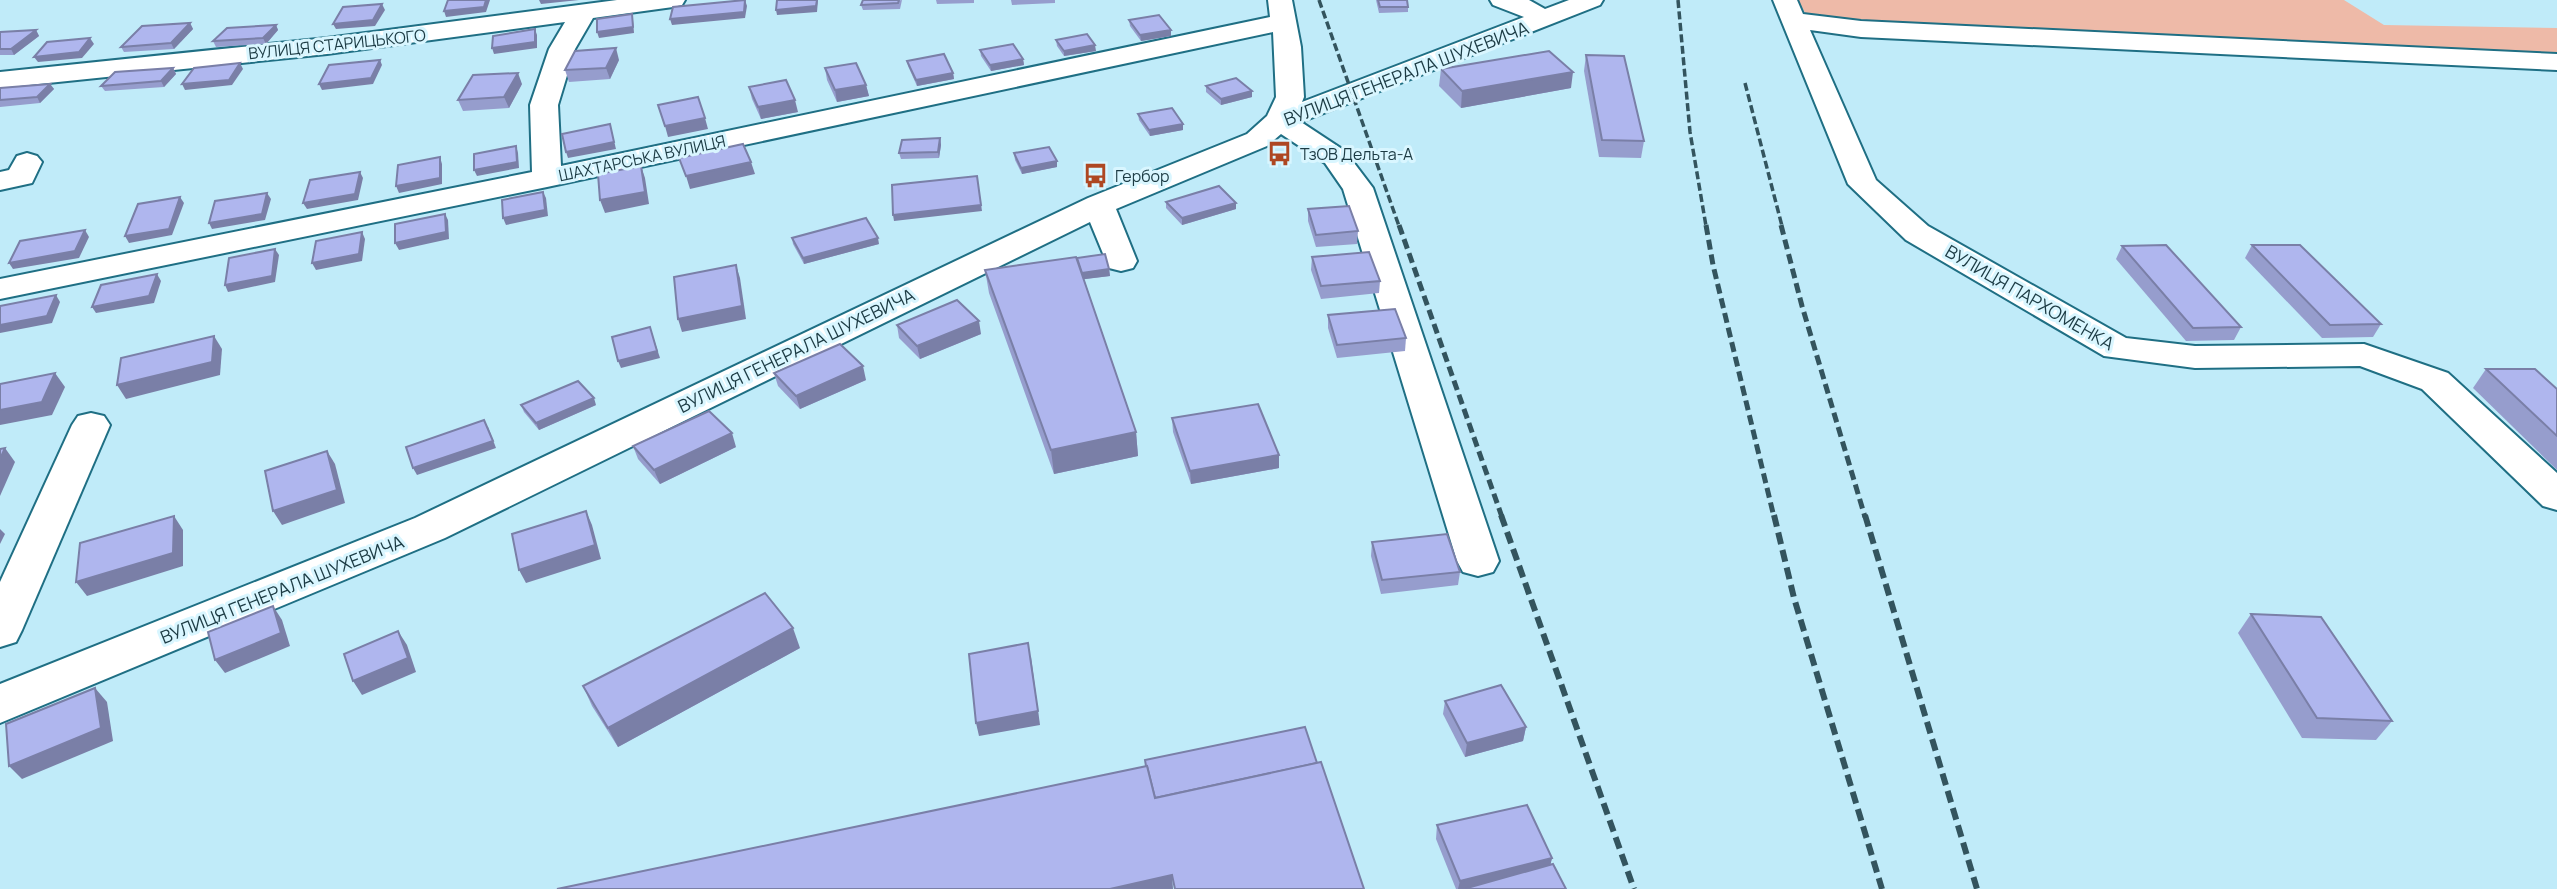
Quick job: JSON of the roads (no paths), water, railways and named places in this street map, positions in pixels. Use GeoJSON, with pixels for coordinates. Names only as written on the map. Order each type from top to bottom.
{"type":"FeatureCollection","features":[{"type":"Feature","properties":{"kind":"street","name":"ВУЛИЦЯ СТАРИЦЬКОГО"},"geometry":{"type":"LineString","coordinates":[[0,80],[327,46],[673,0]]}},
{"type":"Feature","properties":{"kind":"street"},"geometry":{"type":"LineString","coordinates":[[1502,0],[1526,7],[1543,19]]}},
{"type":"Feature","properties":{"kind":"street","name":"ВУЛИЦЯ ГЕНЕРАЛА ШУХЕВИЧА"},"geometry":{"type":"LineString","coordinates":[[0,704],[430,528],[1099,205],[1257,140],[1279,120],[1422,79],[1543,19],[1591,0]]}},
{"type":"Feature","properties":{"kind":"street"},"geometry":{"type":"LineString","coordinates":[[1790,10],[1861,29],[2557,62]]}},
{"type":"Feature","properties":{"kind":"street","name":"ВУЛИЦЯ ПАРХОМЕНКА"},"geometry":{"type":"LineString","coordinates":[[1790,10],[1863,184],[1917,233],[2117,348],[2195,357],[2364,355],[2435,381],[2557,496]]}},
{"type":"Feature","properties":{"kind":"street"},"geometry":{"type":"LineString","coordinates":[[1282,11],[1290,97],[1279,120],[1335,157],[1358,188],[1478,561]]}},
{"type":"Feature","properties":{"kind":"street","name":"ШАХТАРСЬКА ВУЛИЦЯ"},"geometry":{"type":"LineString","coordinates":[[0,289],[547,178],[1282,11]]}},
{"type":"Feature","properties":{"kind":"street"},"geometry":{"type":"LineString","coordinates":[[547,178],[544,105],[562,49],[583,13]]}},
{"type":"Feature","properties":{"kind":"street"},"geometry":{"type":"LineString","coordinates":[[0,181],[21,177],[27,162]]}},
{"type":"Feature","properties":{"kind":"street"},"geometry":{"type":"LineString","coordinates":[[1099,205],[1121,261]]}},
{"type":"Feature","properties":{"kind":"street"},"geometry":{"type":"LineString","coordinates":[[0,630],[91,425]]}},
{"type":"Feature","properties":{"kind":"railway"},"geometry":{"type":"LineString","coordinates":[[1319,0],[1399,226]]}},
{"type":"Feature","properties":{"kind":"railway"},"geometry":{"type":"LineString","coordinates":[[1678,0],[1690,132],[1706,226]]}},
{"type":"Feature","properties":{"kind":"railway"},"geometry":{"type":"LineString","coordinates":[[1745,83],[1782,226]]}},
{"type":"Feature","properties":{"kind":"railway"},"geometry":{"type":"LineString","coordinates":[[1399,225],[1502,517]]}},
{"type":"Feature","properties":{"kind":"railway"},"geometry":{"type":"LineString","coordinates":[[1706,225],[1713,265],[1774,517]]}},
{"type":"Feature","properties":{"kind":"railway"},"geometry":{"type":"LineString","coordinates":[[1781,225],[1802,306],[1865,517]]}},
{"type":"Feature","properties":{"kind":"railway"},"geometry":{"type":"LineString","coordinates":[[1501,515],[1634,889]]}},
{"type":"Feature","properties":{"kind":"railway"},"geometry":{"type":"LineString","coordinates":[[1774,515],[1794,598],[1882,889]]}},
{"type":"Feature","properties":{"kind":"railway"},"geometry":{"type":"LineString","coordinates":[[1865,515],[1977,889]]}},
{"type":"Feature","properties":{"kind":"place","name":"ТзОВ Дельта-А"},"geometry":{"type":"Point","coordinates":[1280,154]}},
{"type":"Feature","properties":{"kind":"place","name":"Гербор"},"geometry":{"type":"Point","coordinates":[1095,176]}}]}
